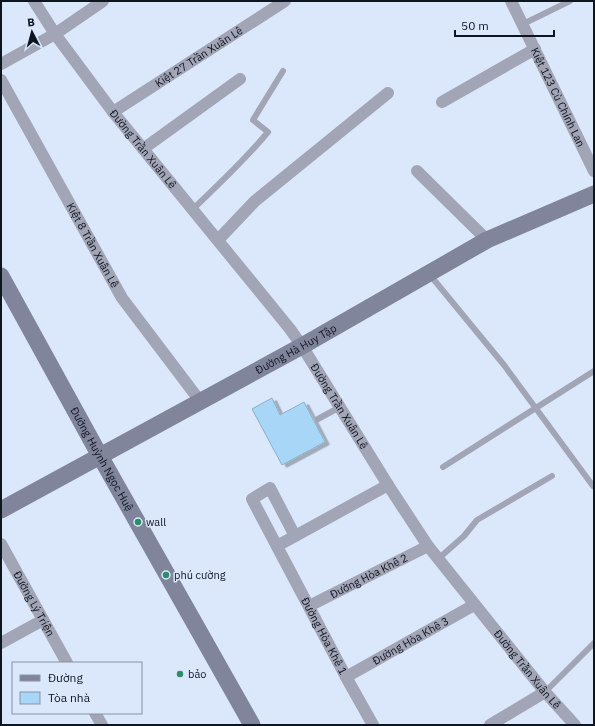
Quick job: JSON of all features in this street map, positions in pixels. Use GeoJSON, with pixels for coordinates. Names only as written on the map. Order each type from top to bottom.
{"type":"FeatureCollection","features":[{"type":"Feature","properties":{"kind":"street","name":"Đường Trần Xuân Lê"},"geometry":{"type":"LineString","coordinates":[[34,1],[55,34],[113,112],[290,329],[428,546],[474,605],[575,725]]}},
{"type":"Feature","properties":{"kind":"street"},"geometry":{"type":"LineString","coordinates":[[1,64],[55,34],[103,1]]}},
{"type":"Feature","properties":{"kind":"street","name":"Kiệt 27 Trần Xuân Lê"},"geometry":{"type":"LineString","coordinates":[[113,112],[285,1]]}},
{"type":"Feature","properties":{"kind":"street","name":"Kiệt 123 Cù Chính Lan"},"geometry":{"type":"LineString","coordinates":[[511,1],[589,150],[594,171]]}},
{"type":"Feature","properties":{"kind":"street"},"geometry":{"type":"LineString","coordinates":[[442,102],[535,49]]}},
{"type":"Feature","properties":{"kind":"street"},"geometry":{"type":"LineString","coordinates":[[143,149],[240,79]]}},
{"type":"Feature","properties":{"kind":"street","name":"Kiệt 8 Trần Xuân Lê"},"geometry":{"type":"LineString","coordinates":[[1,80],[122,298],[200,401]]}},
{"type":"Feature","properties":{"kind":"street"},"geometry":{"type":"LineString","coordinates":[[218,240],[255,202],[388,93]]}},
{"type":"Feature","properties":{"kind":"street"},"geometry":{"type":"LineString","coordinates":[[417,171],[487,240]]}},
{"type":"Feature","properties":{"kind":"street","name":"Đường Hà Huy Tập"},"geometry":{"type":"LineString","coordinates":[[1,510],[302,346],[487,240],[594,194]]}},
{"type":"Feature","properties":{"kind":"street","name":"Đường Huỳnh Ngọc Huệ"},"geometry":{"type":"LineString","coordinates":[[1,276],[100,456],[252,725]]}},
{"type":"Feature","properties":{"kind":"street"},"geometry":{"type":"LineString","coordinates":[[278,546],[388,485]]}},
{"type":"Feature","properties":{"kind":"street","name":"Đường Hòa Khê 1"},"geometry":{"type":"LineString","coordinates":[[295,536],[270,488],[252,499],[373,725]]}},
{"type":"Feature","properties":{"kind":"street","name":"Đường Lý Triện"},"geometry":{"type":"LineString","coordinates":[[1,544],[66,662]]}},
{"type":"Feature","properties":{"kind":"street","name":"Đường Hòa Khê 2"},"geometry":{"type":"LineString","coordinates":[[309,606],[428,546]]}},
{"type":"Feature","properties":{"kind":"street","name":"Đường Hòa Khê 3"},"geometry":{"type":"LineString","coordinates":[[346,676],[474,605]]}},
{"type":"Feature","properties":{"kind":"street"},"geometry":{"type":"LineString","coordinates":[[1,643],[43,620]]}},
{"type":"Feature","properties":{"kind":"street"},"geometry":{"type":"LineString","coordinates":[[490,725],[546,692]]}},
{"type":"Feature","properties":{"kind":"street"},"geometry":{"type":"LineString","coordinates":[[96,714],[102,725]]}},
{"type":"Feature","properties":{"kind":"lane"},"geometry":{"type":"LineString","coordinates":[[523,24],[570,1]]}},
{"type":"Feature","properties":{"kind":"lane"},"geometry":{"type":"LineString","coordinates":[[193,209],[254,150],[268,132],[253,120],[283,71]]}},
{"type":"Feature","properties":{"kind":"lane"},"geometry":{"type":"LineString","coordinates":[[429,274],[504,365],[593,486]]}},
{"type":"Feature","properties":{"kind":"lane"},"geometry":{"type":"LineString","coordinates":[[443,467],[594,371]]}},
{"type":"Feature","properties":{"kind":"lane"},"geometry":{"type":"LineString","coordinates":[[318,419],[340,407]]}},
{"type":"Feature","properties":{"kind":"lane"},"geometry":{"type":"LineString","coordinates":[[438,558],[464,536],[477,520],[552,476]]}},
{"type":"Feature","properties":{"kind":"lane"},"geometry":{"type":"LineString","coordinates":[[546,692],[594,643]]}},
{"type":"Feature","properties":{"kind":"building"},"geometry":{"type":"Polygon","coordinates":[[[272,398],[280,415],[304,402],[325,442],[282,465],[252,409],[272,398]]]}},
{"type":"Feature","properties":{"kind":"place","name":"wall"},"geometry":{"type":"Point","coordinates":[138,522]}},
{"type":"Feature","properties":{"kind":"place","name":"phú cường"},"geometry":{"type":"Point","coordinates":[166,575]}},
{"type":"Feature","properties":{"kind":"place","name":"bảo"},"geometry":{"type":"Point","coordinates":[180,674]}}]}
